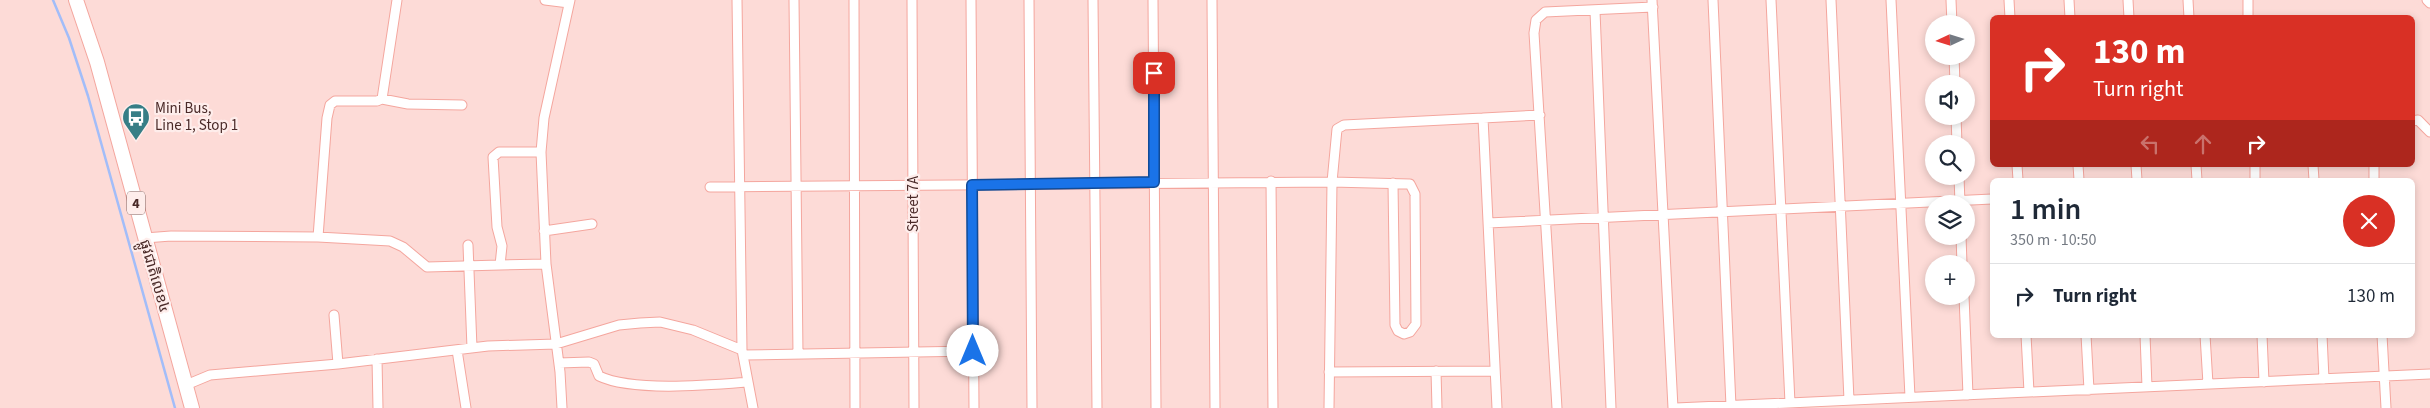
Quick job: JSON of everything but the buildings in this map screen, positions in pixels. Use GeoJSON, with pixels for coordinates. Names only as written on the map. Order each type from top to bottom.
{"type":"FeatureCollection","features":[{"type":"Feature","properties":{"kind":"highway","name":"ផ្លូវជាតិលេខ៤"},"geometry":{"type":"LineString","coordinates":[[76,0],[97,62],[150,237],[192,408]]}},
{"type":"Feature","properties":{"kind":"street"},"geometry":{"type":"LineString","coordinates":[[382,99],[397,0]]}},
{"type":"Feature","properties":{"kind":"street"},"geometry":{"type":"LineString","coordinates":[[545,0],[570,2],[544,118],[541,152],[546,264],[559,363],[562,408]]}},
{"type":"Feature","properties":{"kind":"street"},"geometry":{"type":"LineString","coordinates":[[737,0],[742,352],[753,408]]}},
{"type":"Feature","properties":{"kind":"street"},"geometry":{"type":"LineString","coordinates":[[794,0],[798,354]]}},
{"type":"Feature","properties":{"kind":"street"},"geometry":{"type":"LineString","coordinates":[[854,0],[855,408]]}},
{"type":"Feature","properties":{"kind":"street","name":"Street 7A"},"geometry":{"type":"LineString","coordinates":[[912,0],[914,408]]}},
{"type":"Feature","properties":{"kind":"street"},"geometry":{"type":"LineString","coordinates":[[972,0],[974,408]]}},
{"type":"Feature","properties":{"kind":"street"},"geometry":{"type":"LineString","coordinates":[[1029,0],[1032,408]]}},
{"type":"Feature","properties":{"kind":"street"},"geometry":{"type":"LineString","coordinates":[[1093,0],[1097,408]]}},
{"type":"Feature","properties":{"kind":"street"},"geometry":{"type":"LineString","coordinates":[[1153,0],[1156,408]]}},
{"type":"Feature","properties":{"kind":"street"},"geometry":{"type":"LineString","coordinates":[[1212,0],[1215,408]]}},
{"type":"Feature","properties":{"kind":"street"},"geometry":{"type":"LineString","coordinates":[[1713,0],[1731,406]]}},
{"type":"Feature","properties":{"kind":"street"},"geometry":{"type":"LineString","coordinates":[[1771,0],[1790,403]]}},
{"type":"Feature","properties":{"kind":"street"},"geometry":{"type":"LineString","coordinates":[[1831,0],[1850,400]]}},
{"type":"Feature","properties":{"kind":"street"},"geometry":{"type":"LineString","coordinates":[[1891,0],[1910,398]]}},
{"type":"Feature","properties":{"kind":"street"},"geometry":{"type":"LineString","coordinates":[[1951,0],[1952,15]]}},
{"type":"Feature","properties":{"kind":"street"},"geometry":{"type":"LineString","coordinates":[[2009,0],[2010,15]]}},
{"type":"Feature","properties":{"kind":"street"},"geometry":{"type":"LineString","coordinates":[[2069,0],[2070,15]]}},
{"type":"Feature","properties":{"kind":"street"},"geometry":{"type":"LineString","coordinates":[[2128,0],[2129,15]]}},
{"type":"Feature","properties":{"kind":"street"},"geometry":{"type":"LineString","coordinates":[[2188,0],[2189,15]]}},
{"type":"Feature","properties":{"kind":"street"},"geometry":{"type":"LineString","coordinates":[[2248,0],[2248,15]]}},
{"type":"Feature","properties":{"kind":"street"},"geometry":{"type":"LineString","coordinates":[[2427,0],[2430,3]]}},
{"type":"Feature","properties":{"kind":"street"},"geometry":{"type":"LineString","coordinates":[[1557,408],[1534,33],[1536,20],[1545,12],[1595,11],[1652,3],[1674,408],[2430,374]]}},
{"type":"Feature","properties":{"kind":"street"},"geometry":{"type":"LineString","coordinates":[[1595,11],[1611,408]]}},
{"type":"Feature","properties":{"kind":"street"},"geometry":{"type":"LineString","coordinates":[[318,237],[327,118],[330,105],[335,101],[377,101],[382,99],[408,104],[462,105]]}},
{"type":"Feature","properties":{"kind":"street"},"geometry":{"type":"LineString","coordinates":[[1330,408],[1332,182],[1337,129],[1344,125],[1540,115]]}},
{"type":"Feature","properties":{"kind":"street"},"geometry":{"type":"LineString","coordinates":[[1483,118],[1497,408]]}},
{"type":"Feature","properties":{"kind":"street"},"geometry":{"type":"LineString","coordinates":[[2415,120],[2418,120],[2430,132]]}},
{"type":"Feature","properties":{"kind":"street"},"geometry":{"type":"LineString","coordinates":[[500,265],[502,246],[497,227],[493,157],[499,152],[541,152]]}},
{"type":"Feature","properties":{"kind":"street"},"geometry":{"type":"LineString","coordinates":[[710,187],[1271,181],[1393,183],[1410,184],[1415,194],[1417,214],[1416,324],[1410,332],[1404,334],[1398,331],[1395,326],[1393,183]]}},
{"type":"Feature","properties":{"kind":"street"},"geometry":{"type":"LineString","coordinates":[[1271,181],[1272,408]]}},
{"type":"Feature","properties":{"kind":"street"},"geometry":{"type":"LineString","coordinates":[[1975,201],[1990,199]]}},
{"type":"Feature","properties":{"kind":"street"},"geometry":{"type":"LineString","coordinates":[[1488,224],[1925,203]]}},
{"type":"Feature","properties":{"kind":"street"},"geometry":{"type":"LineString","coordinates":[[544,231],[592,224]]}},
{"type":"Feature","properties":{"kind":"street"},"geometry":{"type":"LineString","coordinates":[[150,237],[318,237],[390,241],[403,246],[427,267],[546,264]]}},
{"type":"Feature","properties":{"kind":"street"},"geometry":{"type":"LineString","coordinates":[[468,244],[472,348]]}},
{"type":"Feature","properties":{"kind":"street"},"geometry":{"type":"LineString","coordinates":[[1964,305],[1968,395]]}},
{"type":"Feature","properties":{"kind":"street"},"geometry":{"type":"LineString","coordinates":[[334,315],[338,364]]}},
{"type":"Feature","properties":{"kind":"street"},"geometry":{"type":"LineString","coordinates":[[186,385],[210,375],[338,364],[472,348],[556,344],[619,325],[660,322],[693,330],[742,352],[798,354],[973,351]]}},
{"type":"Feature","properties":{"kind":"street"},"geometry":{"type":"LineString","coordinates":[[2026,338],[2029,392]]}},
{"type":"Feature","properties":{"kind":"street"},"geometry":{"type":"LineString","coordinates":[[2086,338],[2089,390]]}},
{"type":"Feature","properties":{"kind":"street"},"geometry":{"type":"LineString","coordinates":[[2145,338],[2147,387]]}},
{"type":"Feature","properties":{"kind":"street"},"geometry":{"type":"LineString","coordinates":[[2205,338],[2208,384]]}},
{"type":"Feature","properties":{"kind":"street"},"geometry":{"type":"LineString","coordinates":[[2262,338],[2264,382]]}},
{"type":"Feature","properties":{"kind":"street"},"geometry":{"type":"LineString","coordinates":[[2322,338],[2324,379]]}},
{"type":"Feature","properties":{"kind":"street"},"geometry":{"type":"LineString","coordinates":[[2382,338],[2386,408]]}},
{"type":"Feature","properties":{"kind":"street"},"geometry":{"type":"LineString","coordinates":[[457,350],[466,408]]}},
{"type":"Feature","properties":{"kind":"street"},"geometry":{"type":"LineString","coordinates":[[377,359],[378,408]]}},
{"type":"Feature","properties":{"kind":"street"},"geometry":{"type":"LineString","coordinates":[[559,363],[589,362],[594,364],[599,376],[622,383],[684,386],[748,382]]}},
{"type":"Feature","properties":{"kind":"street"},"geometry":{"type":"LineString","coordinates":[[1329,372],[1495,370]]}},
{"type":"Feature","properties":{"kind":"street"},"geometry":{"type":"LineString","coordinates":[[1436,371],[1437,408]]}},
{"type":"Feature","properties":{"kind":"waterway"},"geometry":{"type":"LineString","coordinates":[[53,0],[69,38],[88,96],[175,408]]}},
{"type":"Feature","properties":{"kind":"place","name":"Mini Bus, Line 1, Stop 1"},"geometry":{"type":"Point","coordinates":[136,141]}},
{"type":"Feature","properties":{"kind":"route"},"geometry":{"type":"LineString","coordinates":[[973,351],[972,185],[1154,182],[1154,73]]}}]}
